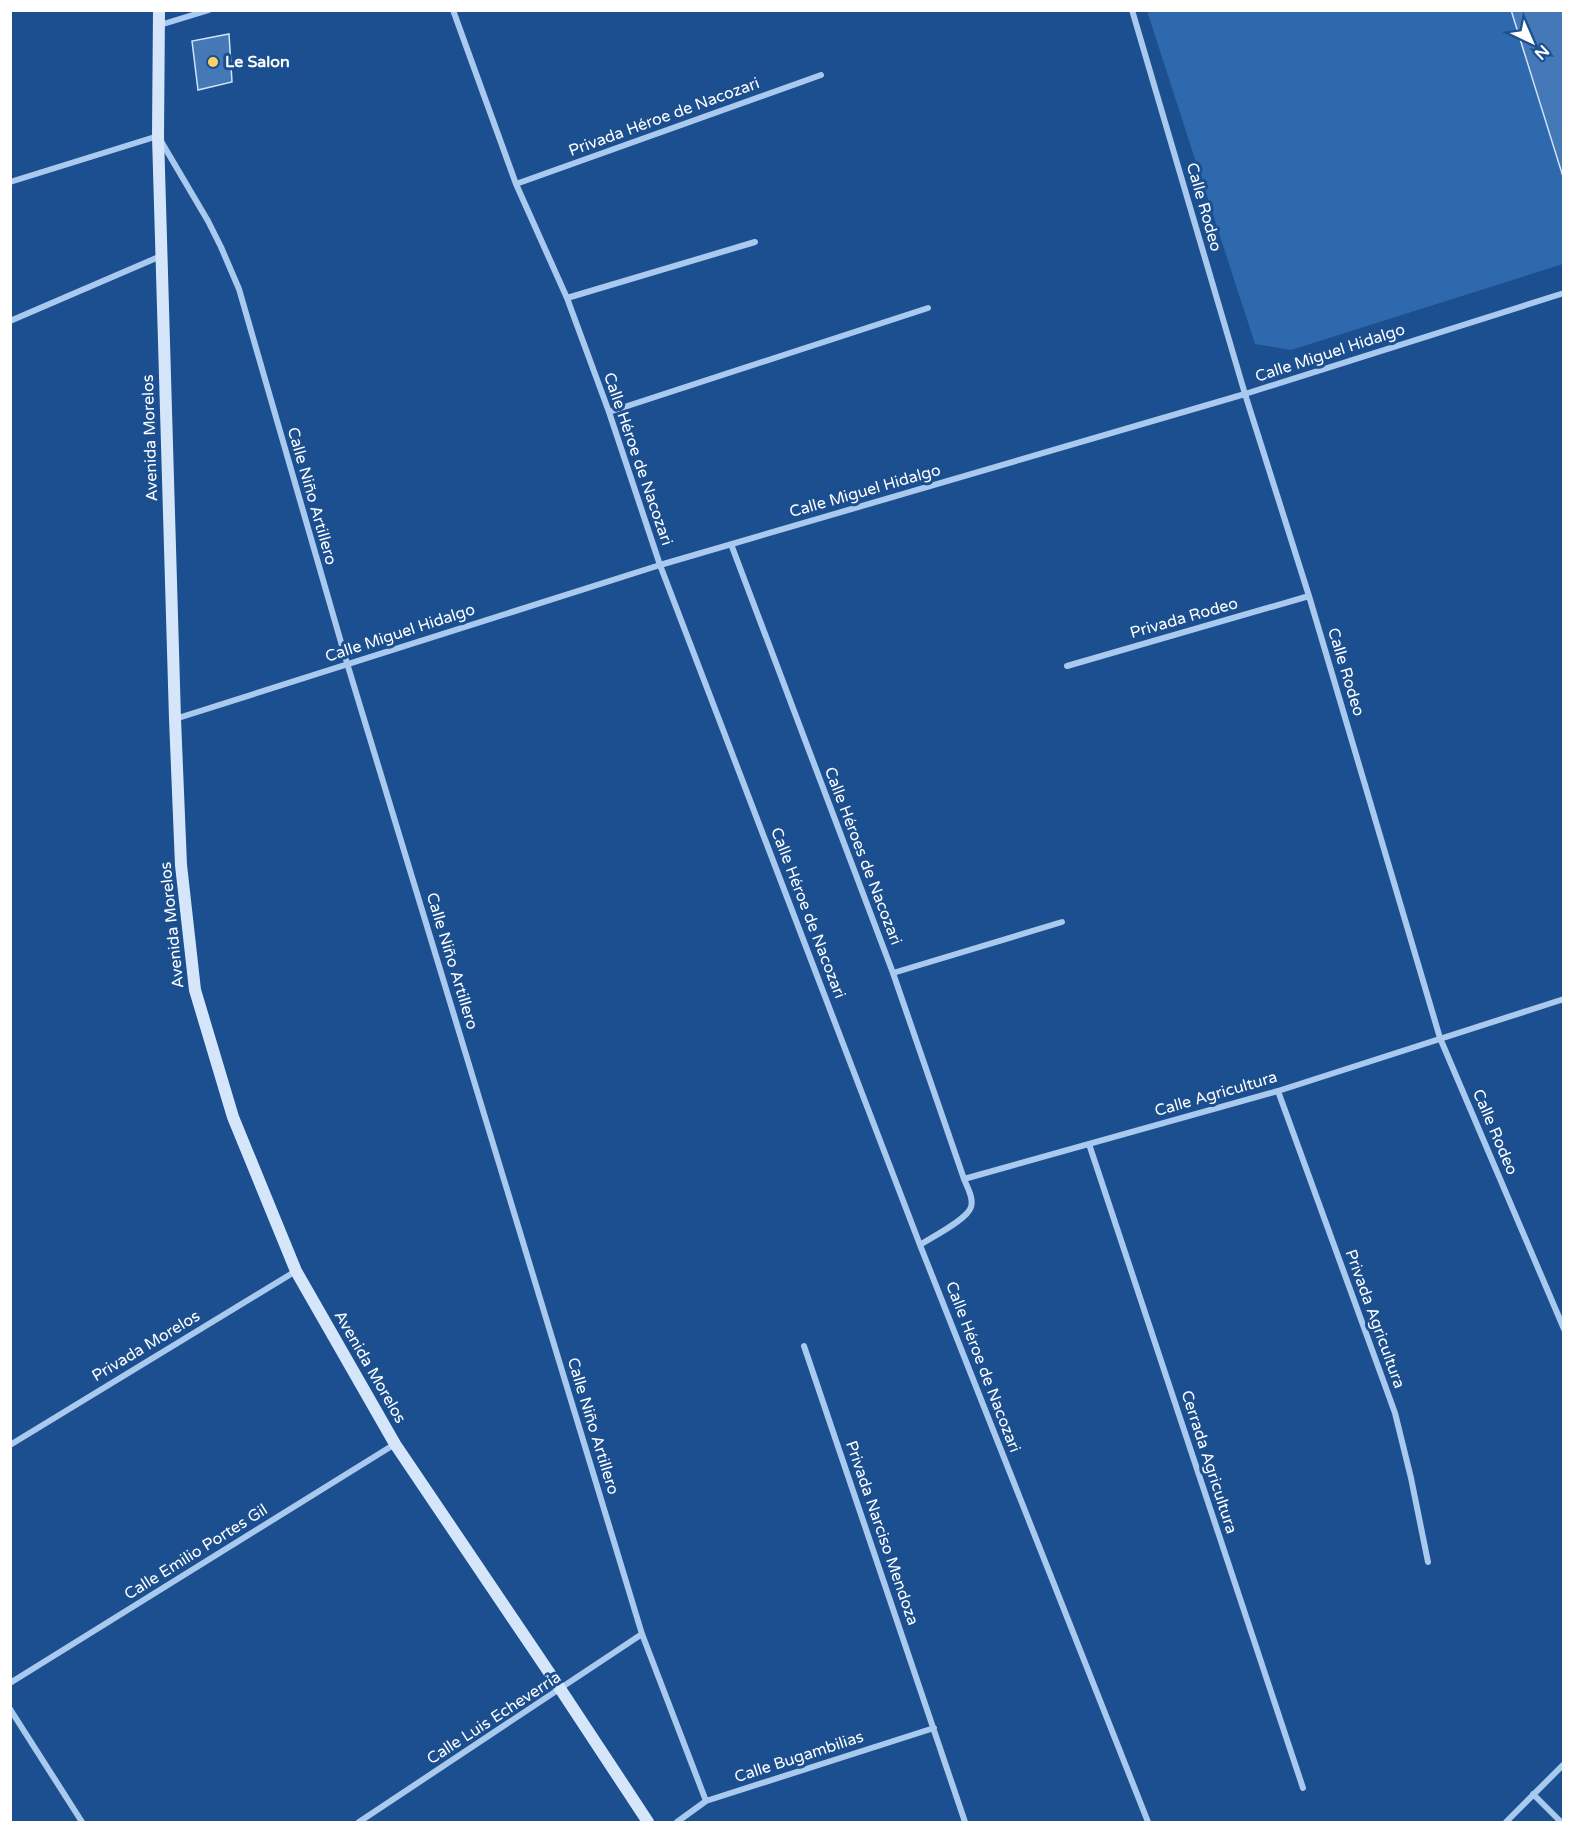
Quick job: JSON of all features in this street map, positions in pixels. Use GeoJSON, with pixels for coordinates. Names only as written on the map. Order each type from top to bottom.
{"type":"FeatureCollection","features":[{"type":"Feature","properties":{"kind":"main road","name":"Avenida Morelos"},"geometry":{"type":"LineString","coordinates":[[159,10],[158,135],[175,719],[181,865],[195,990],[234,1117],[296,1271],[395,1444],[648,1822]]}},
{"type":"Feature","properties":{"kind":"street"},"geometry":{"type":"LineString","coordinates":[[160,25],[208,10]]}},
{"type":"Feature","properties":{"kind":"street","name":"Calle Héroe de Nacozari"},"geometry":{"type":"LineString","coordinates":[[453,10],[516,183],[567,298],[609,412],[660,565],[920,1245],[1148,1822]]}},
{"type":"Feature","properties":{"kind":"street","name":"Calle Rodeo"},"geometry":{"type":"LineString","coordinates":[[1132,10],[1245,394],[1309,596],[1440,1038],[1563,1329]]}},
{"type":"Feature","properties":{"kind":"street","name":"Privada Héroe de Nacozari"},"geometry":{"type":"LineString","coordinates":[[516,183],[821,75]]}},
{"type":"Feature","properties":{"kind":"street"},"geometry":{"type":"LineString","coordinates":[[10,182],[158,135]]}},
{"type":"Feature","properties":{"kind":"street","name":"Calle Niño Artillero"},"geometry":{"type":"LineString","coordinates":[[158,135],[217,238],[239,289],[347,663],[642,1634],[706,1802]]}},
{"type":"Feature","properties":{"kind":"street"},"geometry":{"type":"LineString","coordinates":[[567,298],[755,242]]}},
{"type":"Feature","properties":{"kind":"street"},"geometry":{"type":"LineString","coordinates":[[10,321],[161,255]]}},
{"type":"Feature","properties":{"kind":"street","name":"Calle Miguel Hidalgo"},"geometry":{"type":"LineString","coordinates":[[175,719],[660,565],[1245,394],[1563,292]]}},
{"type":"Feature","properties":{"kind":"street"},"geometry":{"type":"LineString","coordinates":[[609,412],[928,308]]}},
{"type":"Feature","properties":{"kind":"street","name":"Calle Héroes de Nacozari"},"geometry":{"type":"LineString","coordinates":[[731,544],[893,973],[964,1179]]}},
{"type":"Feature","properties":{"kind":"street","name":"Privada Rodeo"},"geometry":{"type":"LineString","coordinates":[[1067,666],[1309,596]]}},
{"type":"Feature","properties":{"kind":"street"},"geometry":{"type":"LineString","coordinates":[[893,973],[1062,922]]}},
{"type":"Feature","properties":{"kind":"street","name":"Calle Agricultura"},"geometry":{"type":"LineString","coordinates":[[964,1179],[1278,1091],[1563,999]]}},
{"type":"Feature","properties":{"kind":"street","name":"Privada Agricultura"},"geometry":{"type":"LineString","coordinates":[[1278,1091],[1395,1413],[1428,1562]]}},
{"type":"Feature","properties":{"kind":"street","name":"Cerrada Agricultura"},"geometry":{"type":"LineString","coordinates":[[1089,1144],[1303,1788]]}},
{"type":"Feature","properties":{"kind":"street"},"geometry":{"type":"LineString","coordinates":[[920,1245],[965,1216],[971,1208],[972,1198],[964,1179]]}},
{"type":"Feature","properties":{"kind":"street","name":"Privada Morelos"},"geometry":{"type":"LineString","coordinates":[[10,1444],[296,1271]]}},
{"type":"Feature","properties":{"kind":"street","name":"Privada Narciso Mendoza"},"geometry":{"type":"LineString","coordinates":[[804,1346],[965,1822]]}},
{"type":"Feature","properties":{"kind":"street","name":"Calle Emilio Portes Gil"},"geometry":{"type":"LineString","coordinates":[[10,1683],[395,1444]]}},
{"type":"Feature","properties":{"kind":"street","name":"Calle Luis Echeverría"},"geometry":{"type":"LineString","coordinates":[[359,1822],[561,1690],[642,1634]]}},
{"type":"Feature","properties":{"kind":"street"},"geometry":{"type":"LineString","coordinates":[[10,1709],[82,1822]]}},
{"type":"Feature","properties":{"kind":"street","name":"Calle Bugambilias"},"geometry":{"type":"LineString","coordinates":[[677,1822],[706,1802],[934,1728]]}},
{"type":"Feature","properties":{"kind":"street"},"geometry":{"type":"LineString","coordinates":[[1506,1822],[1563,1764]]}},
{"type":"Feature","properties":{"kind":"street"},"geometry":{"type":"LineString","coordinates":[[1533,1794],[1561,1822]]}},
{"type":"Feature","properties":{"kind":"shaded area"},"geometry":{"type":"Polygon","coordinates":[[[1147,11],[1511,11],[1563,180],[1563,264],[1291,350],[1255,344],[1147,11]]]}},
{"type":"Feature","properties":{"kind":"building"},"geometry":{"type":"Polygon","coordinates":[[[1511,10],[1564,10],[1564,180],[1511,10]]]}},
{"type":"Feature","properties":{"kind":"building","name":"Le Salon"},"geometry":{"type":"Polygon","coordinates":[[[229,34],[232,82],[198,90],[192,41],[229,34]]]}},
{"type":"Feature","properties":{"kind":"place","name":"Le Salon"},"geometry":{"type":"Point","coordinates":[213,62]}}]}
